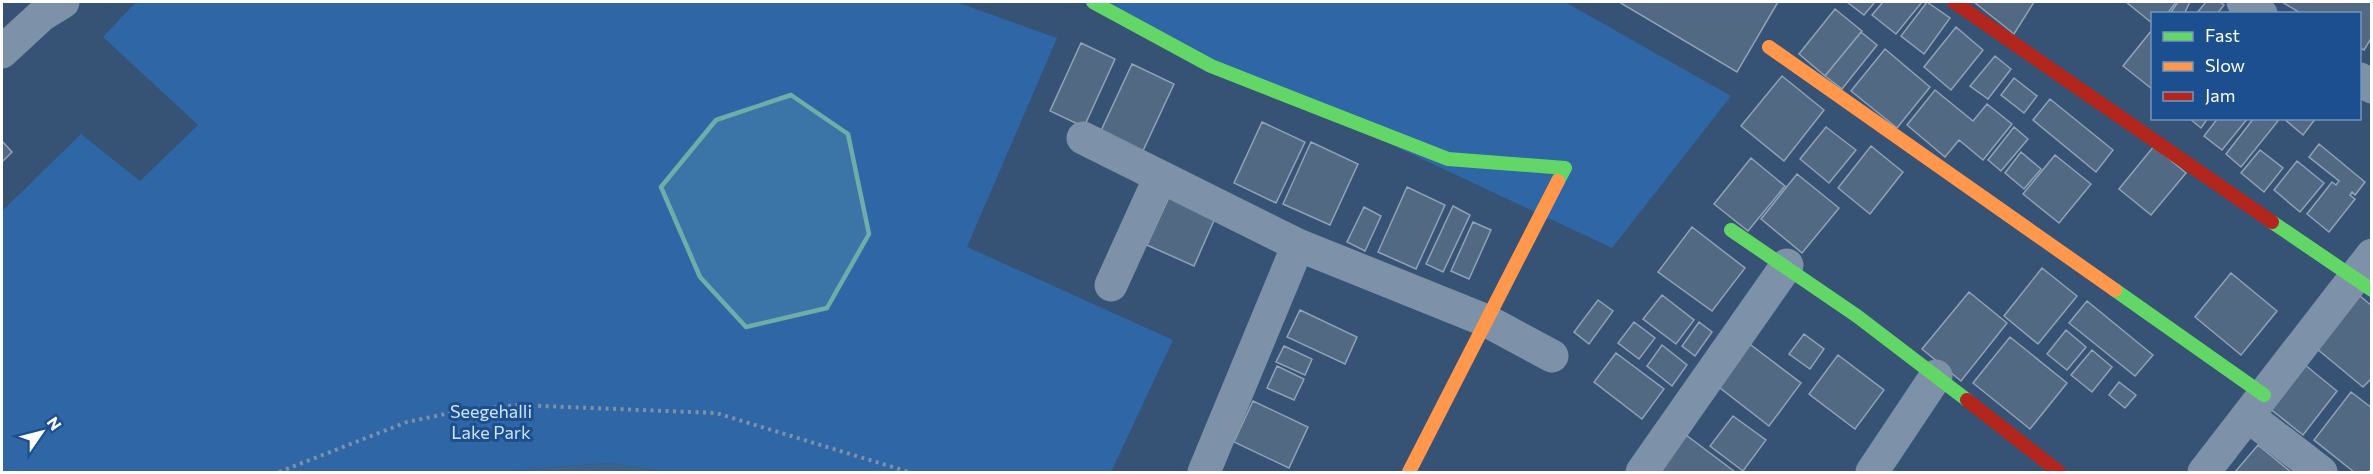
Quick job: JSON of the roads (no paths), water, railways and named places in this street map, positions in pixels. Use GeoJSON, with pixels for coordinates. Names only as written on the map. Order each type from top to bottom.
{"type":"FeatureCollection","features":[{"type":"Feature","properties":{"kind":"street"},"geometry":{"type":"LineString","coordinates":[[2,52],[42,15],[63,2]]}},
{"type":"Feature","properties":{"kind":"street"},"geometry":{"type":"LineString","coordinates":[[1093,2],[1211,66],[1448,159],[1565,168],[1409,472]]}},
{"type":"Feature","properties":{"kind":"street"},"geometry":{"type":"LineString","coordinates":[[1954,2],[2036,60],[2366,274],[2204,472]]}},
{"type":"Feature","properties":{"kind":"street"},"geometry":{"type":"LineString","coordinates":[[2243,2],[2258,12]]}},
{"type":"Feature","properties":{"kind":"street"},"geometry":{"type":"LineString","coordinates":[[1769,47],[2256,406],[2321,472]]}},
{"type":"Feature","properties":{"kind":"street"},"geometry":{"type":"LineString","coordinates":[[1083,138],[1298,245],[1487,321],[1552,356]]}},
{"type":"Feature","properties":{"kind":"street"},"geometry":{"type":"LineString","coordinates":[[1111,285],[1160,177]]}},
{"type":"Feature","properties":{"kind":"street"},"geometry":{"type":"LineString","coordinates":[[1731,230],[1787,265],[1936,376],[2059,472]]}},
{"type":"Feature","properties":{"kind":"street"},"geometry":{"type":"LineString","coordinates":[[1204,472],[1298,245]]}},
{"type":"Feature","properties":{"kind":"street"},"geometry":{"type":"LineString","coordinates":[[1642,472],[1787,265]]}},
{"type":"Feature","properties":{"kind":"street"},"geometry":{"type":"LineString","coordinates":[[1872,472],[1936,376]]}},
{"type":"Feature","properties":{"kind":"park label","name":"Seegehalli Lake Park"},"geometry":{"type":"Point","coordinates":[491,421]}}]}
